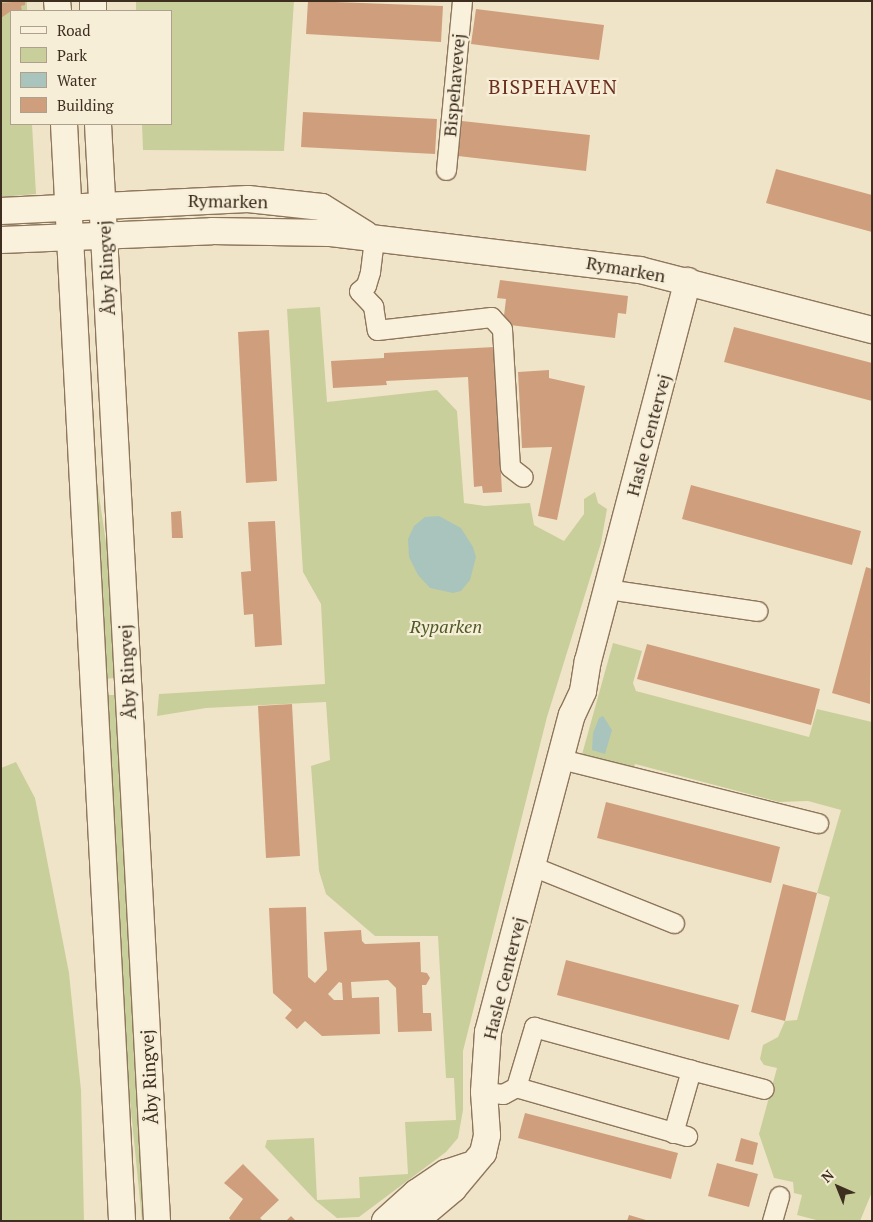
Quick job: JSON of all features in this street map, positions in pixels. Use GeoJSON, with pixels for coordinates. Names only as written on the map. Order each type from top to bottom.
{"type":"FeatureCollection","features":[{"type":"Feature","properties":{"kind":"street","name":"Bispehavevej"},"geometry":{"type":"LineString","coordinates":[[446,170],[462,1]]}},
{"type":"Feature","properties":{"kind":"street","name":"Åby Ringvej"},"geometry":{"type":"LineString","coordinates":[[64,125],[122,1221]]}},
{"type":"Feature","properties":{"kind":"street","name":"Åby Ringvej"},"geometry":{"type":"LineString","coordinates":[[98,125],[157,1221]]}},
{"type":"Feature","properties":{"kind":"street","name":"Rymarken"},"geometry":{"type":"LineString","coordinates":[[1,211],[102,204],[248,199],[322,207],[374,239]]}},
{"type":"Feature","properties":{"kind":"street","name":"Rymarken"},"geometry":{"type":"LineString","coordinates":[[1,240],[212,231],[329,233],[592,262],[688,281],[872,330]]}},
{"type":"Feature","properties":{"kind":"street"},"geometry":{"type":"LineString","coordinates":[[374,239],[370,272],[366,285],[359,291],[373,306],[377,330],[491,317],[502,329],[510,467],[523,476]]}},
{"type":"Feature","properties":{"kind":"street","name":"Hasle Centervej"},"geometry":{"type":"LineString","coordinates":[[415,1221],[453,1189],[482,1154],[487,1135],[484,1092],[488,1032],[572,715],[583,691],[607,589],[688,281]]}},
{"type":"Feature","properties":{"kind":"street"},"geometry":{"type":"LineString","coordinates":[[607,589],[757,611]]}},
{"type":"Feature","properties":{"kind":"street"},"geometry":{"type":"LineString","coordinates":[[561,759],[818,823]]}},
{"type":"Feature","properties":{"kind":"street"},"geometry":{"type":"LineString","coordinates":[[532,866],[674,922]]}},
{"type":"Feature","properties":{"kind":"street"},"geometry":{"type":"LineString","coordinates":[[516,1087],[534,1027],[764,1089]]}},
{"type":"Feature","properties":{"kind":"street"},"geometry":{"type":"LineString","coordinates":[[484,1092],[503,1094],[516,1087],[680,1135],[692,1070]]}},
{"type":"Feature","properties":{"kind":"street"},"geometry":{"type":"LineString","coordinates":[[385,1221],[416,1192],[446,1173],[473,1164]]}},
{"type":"Feature","properties":{"kind":"street"},"geometry":{"type":"LineString","coordinates":[[772,1221],[779,1196]]}},
{"type":"Feature","properties":{"kind":"green space"},"geometry":{"type":"Polygon","coordinates":[[[1,1],[27,1],[27,10],[10,10],[10,125],[32,125],[36,194],[1,197],[1,1]]]}},
{"type":"Feature","properties":{"kind":"green space"},"geometry":{"type":"Polygon","coordinates":[[[136,1],[294,1],[284,151],[143,150],[142,125],[172,125],[172,10],[136,10],[136,1]]]}},
{"type":"Feature","properties":{"kind":"green space"},"geometry":{"type":"Polygon","coordinates":[[[85,263],[97,482],[112,583],[146,1221],[142,1221],[128,1081],[81,264],[85,263]],[[114,678],[105,679],[106,695],[116,695],[114,678]]]}},
{"type":"Feature","properties":{"kind":"green space","name":"Ryparken"},"geometry":{"type":"Polygon","coordinates":[[[320,307],[327,402],[437,390],[457,411],[464,503],[485,506],[530,503],[534,525],[564,541],[584,514],[584,499],[595,492],[598,503],[607,509],[601,543],[547,717],[463,1051],[463,1110],[458,1138],[446,1152],[359,1217],[337,1218],[316,1201],[265,1147],[267,1140],[314,1138],[317,1200],[360,1198],[359,1177],[408,1174],[405,1122],[456,1120],[454,1078],[446,1078],[438,936],[375,936],[326,894],[319,871],[311,766],[330,760],[326,702],[206,708],[157,716],[159,694],[325,684],[321,604],[303,572],[287,309],[320,307]]]}},
{"type":"Feature","properties":{"kind":"green space"},"geometry":{"type":"Polygon","coordinates":[[[613,643],[642,651],[633,683],[636,691],[809,737],[817,709],[872,722],[872,1192],[860,1221],[820,1221],[797,1215],[802,1195],[794,1193],[793,1182],[774,1178],[759,1134],[777,1068],[764,1065],[760,1059],[763,1045],[778,1037],[785,1021],[797,1020],[830,897],[817,893],[841,810],[808,801],[779,802],[635,764],[633,771],[581,758],[613,643]]]}},
{"type":"Feature","properties":{"kind":"green space"},"geometry":{"type":"Polygon","coordinates":[[[16,762],[35,798],[69,973],[81,1090],[84,1221],[1,1221],[1,768],[16,762]]]}},
{"type":"Feature","properties":{"kind":"water"},"geometry":{"type":"Polygon","coordinates":[[[439,516],[461,528],[473,547],[476,557],[470,580],[461,591],[453,593],[430,588],[418,575],[409,557],[408,539],[414,526],[425,517],[439,516]]]}},
{"type":"Feature","properties":{"kind":"water"},"geometry":{"type":"Polygon","coordinates":[[[603,716],[612,730],[605,754],[592,750],[593,733],[599,718],[603,716]]]}},
{"type":"Feature","properties":{"kind":"building"},"geometry":{"type":"Polygon","coordinates":[[[25,1],[25,5],[21,6],[22,10],[10,10],[1,18],[1,3],[25,1]]]}},
{"type":"Feature","properties":{"kind":"building"},"geometry":{"type":"Polygon","coordinates":[[[308,1],[443,6],[441,42],[306,34],[308,1]]]}},
{"type":"Feature","properties":{"kind":"building"},"geometry":{"type":"Polygon","coordinates":[[[476,9],[604,25],[599,60],[471,44],[476,9]]]}},
{"type":"Feature","properties":{"kind":"building"},"geometry":{"type":"Polygon","coordinates":[[[303,112],[437,119],[435,154],[301,147],[303,112]]]}},
{"type":"Feature","properties":{"kind":"building"},"geometry":{"type":"Polygon","coordinates":[[[462,121],[590,135],[586,171],[458,156],[462,121]]]}},
{"type":"Feature","properties":{"kind":"building"},"geometry":{"type":"Polygon","coordinates":[[[776,169],[872,195],[872,232],[766,203],[776,169]]]}},
{"type":"Feature","properties":{"kind":"building"},"geometry":{"type":"Polygon","coordinates":[[[500,280],[628,296],[626,314],[618,313],[615,338],[503,324],[506,299],[497,298],[500,280]]]}},
{"type":"Feature","properties":{"kind":"building"},"geometry":{"type":"Polygon","coordinates":[[[734,327],[872,363],[872,401],[724,362],[734,327]]]}},
{"type":"Feature","properties":{"kind":"building"},"geometry":{"type":"Polygon","coordinates":[[[269,330],[277,481],[246,483],[238,332],[269,330]]]}},
{"type":"Feature","properties":{"kind":"building"},"geometry":{"type":"Polygon","coordinates":[[[494,347],[502,492],[483,493],[482,486],[474,487],[468,377],[386,381],[387,385],[333,388],[331,361],[384,358],[384,353],[494,347]]]}},
{"type":"Feature","properties":{"kind":"building"},"geometry":{"type":"Polygon","coordinates":[[[549,370],[549,378],[585,386],[557,520],[538,516],[552,447],[522,448],[518,372],[549,370]]]}},
{"type":"Feature","properties":{"kind":"building"},"geometry":{"type":"Polygon","coordinates":[[[691,485],[861,531],[852,565],[682,519],[691,485]]]}},
{"type":"Feature","properties":{"kind":"building"},"geometry":{"type":"Polygon","coordinates":[[[181,511],[183,538],[172,538],[171,512],[181,511]]]}},
{"type":"Feature","properties":{"kind":"building"},"geometry":{"type":"Polygon","coordinates":[[[275,521],[282,645],[255,647],[253,614],[244,615],[241,572],[251,571],[248,522],[275,521]]]}},
{"type":"Feature","properties":{"kind":"building"},"geometry":{"type":"Polygon","coordinates":[[[866,567],[872,569],[870,704],[832,693],[866,567]]]}},
{"type":"Feature","properties":{"kind":"building"},"geometry":{"type":"Polygon","coordinates":[[[647,644],[820,689],[811,725],[637,679],[647,644]]]}},
{"type":"Feature","properties":{"kind":"building"},"geometry":{"type":"Polygon","coordinates":[[[292,704],[300,856],[266,858],[258,706],[292,704]]]}},
{"type":"Feature","properties":{"kind":"building"},"geometry":{"type":"Polygon","coordinates":[[[606,802],[780,847],[771,883],[597,838],[606,802]]]}},
{"type":"Feature","properties":{"kind":"building"},"geometry":{"type":"Polygon","coordinates":[[[783,884],[817,893],[785,1021],[751,1012],[783,884]]]}},
{"type":"Feature","properties":{"kind":"building"},"geometry":{"type":"Polygon","coordinates":[[[306,907],[308,977],[315,983],[327,970],[324,932],[361,930],[362,941],[365,944],[420,942],[421,972],[427,973],[430,978],[426,985],[422,985],[423,1013],[431,1013],[432,1031],[398,1032],[396,988],[388,980],[351,982],[352,998],[379,997],[380,1034],[322,1036],[305,1021],[297,1029],[285,1018],[292,1010],[273,993],[269,908],[306,907]],[[339,982],[328,994],[334,1000],[343,1000],[342,983],[339,982]]]}},
{"type":"Feature","properties":{"kind":"building"},"geometry":{"type":"Polygon","coordinates":[[[566,960],[739,1005],[729,1040],[557,995],[566,960]]]}},
{"type":"Feature","properties":{"kind":"building"},"geometry":{"type":"Polygon","coordinates":[[[525,1113],[678,1153],[671,1179],[518,1138],[525,1113]]]}},
{"type":"Feature","properties":{"kind":"building"},"geometry":{"type":"Polygon","coordinates":[[[741,1138],[758,1143],[753,1165],[735,1161],[741,1138]]]}},
{"type":"Feature","properties":{"kind":"building"},"geometry":{"type":"Polygon","coordinates":[[[717,1163],[758,1174],[749,1207],[708,1196],[717,1163]]]}},
{"type":"Feature","properties":{"kind":"building"},"geometry":{"type":"Polygon","coordinates":[[[243,1164],[279,1200],[260,1218],[263,1221],[231,1221],[229,1218],[243,1199],[224,1183],[243,1164]]]}},
{"type":"Feature","properties":{"kind":"building"},"geometry":{"type":"Polygon","coordinates":[[[629,1215],[646,1220],[646,1221],[627,1221],[629,1215]]]}},
{"type":"Feature","properties":{"kind":"building"},"geometry":{"type":"Polygon","coordinates":[[[291,1216],[296,1221],[286,1221],[291,1216]]]}},
{"type":"Feature","properties":{"kind":"district","name":"BISPEHAVEN"},"geometry":{"type":"Point","coordinates":[553,86]}}]}
